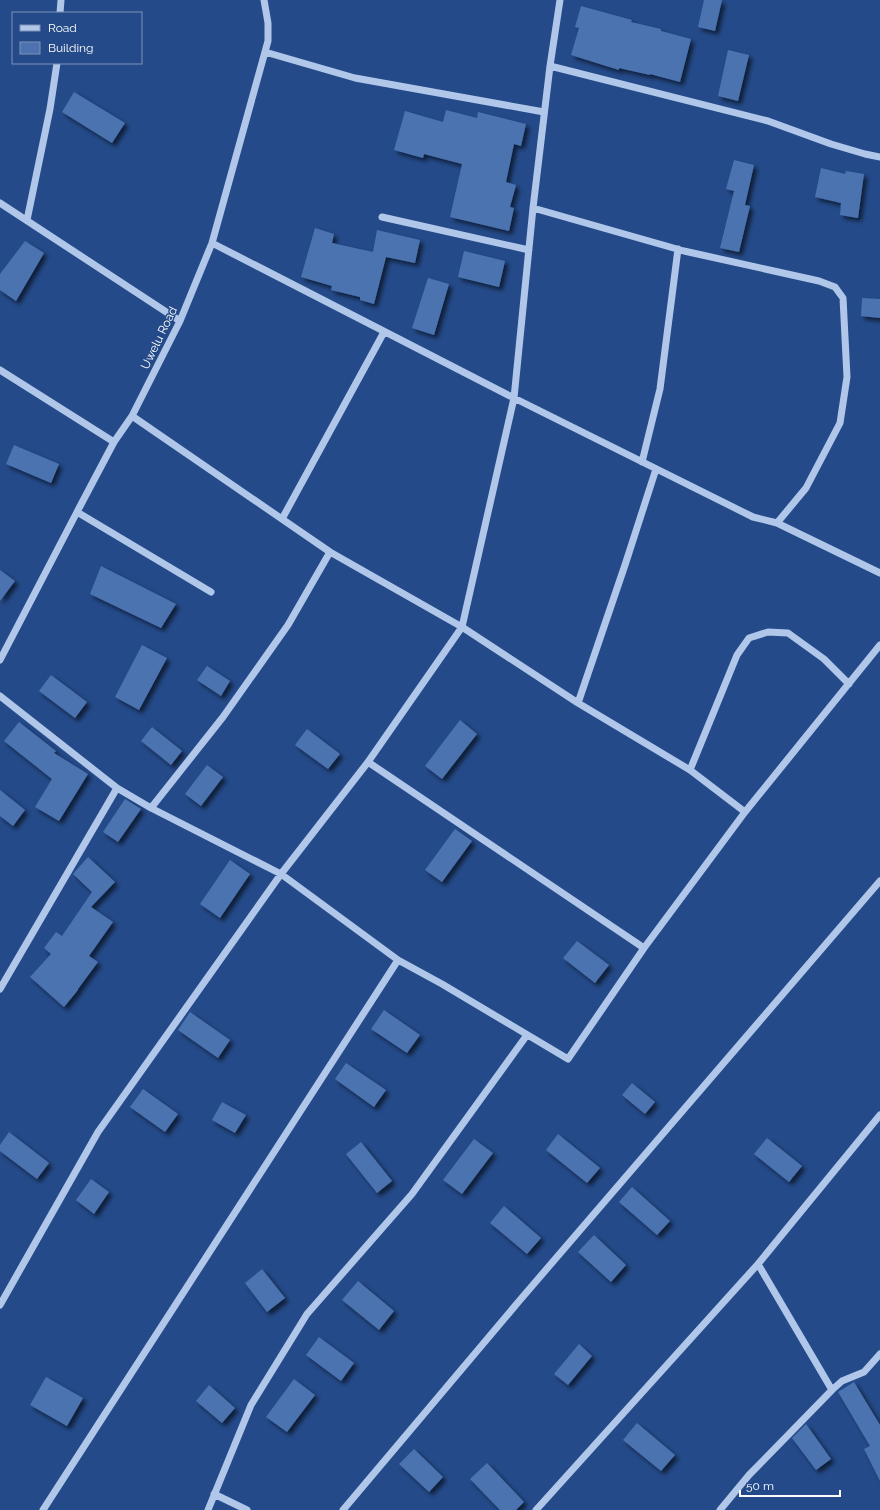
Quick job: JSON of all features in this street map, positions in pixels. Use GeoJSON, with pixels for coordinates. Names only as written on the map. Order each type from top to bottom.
{"type":"FeatureCollection","features":[{"type":"Feature","properties":{"kind":"street"},"geometry":{"type":"LineString","coordinates":[[60,12],[61,0]]}},
{"type":"Feature","properties":{"kind":"street","name":"Uwelu Road"},"geometry":{"type":"LineString","coordinates":[[0,660],[114,442],[132,416],[180,321],[212,243],[268,42],[268,29],[264,0]]}},
{"type":"Feature","properties":{"kind":"street"},"geometry":{"type":"LineString","coordinates":[[0,1304],[98,1132],[281,874],[368,762],[462,627],[514,398],[544,112],[560,0]]}},
{"type":"Feature","properties":{"kind":"street"},"geometry":{"type":"LineString","coordinates":[[265,52],[355,78],[544,112]]}},
{"type":"Feature","properties":{"kind":"street"},"geometry":{"type":"LineString","coordinates":[[26,220],[50,109],[57,64]]}},
{"type":"Feature","properties":{"kind":"street"},"geometry":{"type":"LineString","coordinates":[[550,66],[768,120],[831,144],[880,157]]}},
{"type":"Feature","properties":{"kind":"street"},"geometry":{"type":"LineString","coordinates":[[0,203],[180,321]]}},
{"type":"Feature","properties":{"kind":"street"},"geometry":{"type":"LineString","coordinates":[[533,208],[678,249],[835,287],[843,298],[847,377],[840,423],[806,488],[777,523]]}},
{"type":"Feature","properties":{"kind":"street"},"geometry":{"type":"LineString","coordinates":[[382,217],[529,250]]}},
{"type":"Feature","properties":{"kind":"street"},"geometry":{"type":"LineString","coordinates":[[212,243],[514,398],[753,517],[777,523],[880,573]]}},
{"type":"Feature","properties":{"kind":"street"},"geometry":{"type":"LineString","coordinates":[[642,462],[660,389],[678,249]]}},
{"type":"Feature","properties":{"kind":"street"},"geometry":{"type":"LineString","coordinates":[[282,519],[384,332]]}},
{"type":"Feature","properties":{"kind":"street"},"geometry":{"type":"LineString","coordinates":[[0,370],[114,442]]}},
{"type":"Feature","properties":{"kind":"street"},"geometry":{"type":"LineString","coordinates":[[132,416],[330,552],[462,627],[578,703],[690,770],[745,812]]}},
{"type":"Feature","properties":{"kind":"street"},"geometry":{"type":"LineString","coordinates":[[578,703],[656,469]]}},
{"type":"Feature","properties":{"kind":"street"},"geometry":{"type":"LineString","coordinates":[[77,512],[211,592]]}},
{"type":"Feature","properties":{"kind":"street"},"geometry":{"type":"LineString","coordinates":[[151,808],[223,717],[288,625],[330,552]]}},
{"type":"Feature","properties":{"kind":"street"},"geometry":{"type":"LineString","coordinates":[[690,770],[737,655],[750,638],[768,632],[788,633],[824,659],[849,684]]}},
{"type":"Feature","properties":{"kind":"street"},"geometry":{"type":"LineString","coordinates":[[0,696],[117,788],[151,808],[281,874],[398,960],[442,984],[568,1059],[644,948],[745,812],[880,644]]}},
{"type":"Feature","properties":{"kind":"street"},"geometry":{"type":"LineString","coordinates":[[368,762],[644,948]]}},
{"type":"Feature","properties":{"kind":"street"},"geometry":{"type":"LineString","coordinates":[[0,989],[117,788]]}},
{"type":"Feature","properties":{"kind":"street"},"geometry":{"type":"LineString","coordinates":[[343,1510],[525,1294],[880,881]]}},
{"type":"Feature","properties":{"kind":"street"},"geometry":{"type":"LineString","coordinates":[[43,1510],[398,960]]}},
{"type":"Feature","properties":{"kind":"street"},"geometry":{"type":"LineString","coordinates":[[208,1510],[251,1405],[308,1314],[412,1194],[527,1035]]}},
{"type":"Feature","properties":{"kind":"street"},"geometry":{"type":"LineString","coordinates":[[536,1510],[758,1264],[880,1115]]}},
{"type":"Feature","properties":{"kind":"street"},"geometry":{"type":"LineString","coordinates":[[758,1264],[832,1390]]}},
{"type":"Feature","properties":{"kind":"street"},"geometry":{"type":"LineString","coordinates":[[720,1510],[749,1475],[832,1390],[842,1381],[864,1372],[880,1354]]}},
{"type":"Feature","properties":{"kind":"street"},"geometry":{"type":"LineString","coordinates":[[214,1494],[247,1510]]}},
{"type":"Feature","properties":{"kind":"building"},"geometry":{"type":"Polygon","coordinates":[[[704,0],[722,0],[715,31],[698,27],[704,0]]]}},
{"type":"Feature","properties":{"kind":"building"},"geometry":{"type":"Polygon","coordinates":[[[581,6],[632,20],[631,22],[661,29],[661,31],[691,39],[680,82],[650,74],[619,68],[619,70],[571,55],[579,28],[575,27],[581,6]]]}},
{"type":"Feature","properties":{"kind":"building"},"geometry":{"type":"Polygon","coordinates":[[[728,50],[749,55],[738,101],[718,96],[728,50]]]}},
{"type":"Feature","properties":{"kind":"building"},"geometry":{"type":"Polygon","coordinates":[[[74,92],[125,123],[112,143],[62,112],[74,92]]]}},
{"type":"Feature","properties":{"kind":"building"},"geometry":{"type":"Polygon","coordinates":[[[446,110],[477,118],[478,112],[526,124],[521,146],[514,144],[506,182],[516,185],[510,207],[514,208],[509,231],[450,217],[462,164],[424,154],[423,158],[394,150],[405,111],[443,122],[446,110]]]}},
{"type":"Feature","properties":{"kind":"building"},"geometry":{"type":"Polygon","coordinates":[[[734,160],[754,165],[745,205],[750,206],[739,252],[720,248],[734,191],[726,189],[734,160]]]}},
{"type":"Feature","properties":{"kind":"building"},"geometry":{"type":"Polygon","coordinates":[[[821,168],[845,174],[846,171],[864,174],[858,218],[840,215],[841,203],[815,197],[821,168]]]}},
{"type":"Feature","properties":{"kind":"building"},"geometry":{"type":"Polygon","coordinates":[[[315,228],[334,234],[332,243],[373,252],[377,230],[420,240],[415,263],[386,257],[374,304],[360,300],[360,297],[331,290],[332,286],[301,277],[315,228]]]}},
{"type":"Feature","properties":{"kind":"building"},"geometry":{"type":"Polygon","coordinates":[[[25,241],[44,253],[16,301],[0,290],[0,274],[25,241]]]}},
{"type":"Feature","properties":{"kind":"building"},"geometry":{"type":"Polygon","coordinates":[[[464,251],[505,261],[499,287],[458,277],[464,251]]]}},
{"type":"Feature","properties":{"kind":"building"},"geometry":{"type":"Polygon","coordinates":[[[428,278],[449,284],[434,335],[412,328],[428,278]]]}},
{"type":"Feature","properties":{"kind":"building"},"geometry":{"type":"Polygon","coordinates":[[[862,298],[880,299],[880,318],[861,316],[862,298]]]}},
{"type":"Feature","properties":{"kind":"building"},"geometry":{"type":"Polygon","coordinates":[[[14,445],[59,464],[51,483],[6,464],[14,445]]]}},
{"type":"Feature","properties":{"kind":"building"},"geometry":{"type":"Polygon","coordinates":[[[101,566],[176,604],[161,628],[90,594],[101,566]]]}},
{"type":"Feature","properties":{"kind":"building"},"geometry":{"type":"Polygon","coordinates":[[[0,570],[15,581],[0,601],[0,570]]]}},
{"type":"Feature","properties":{"kind":"building"},"geometry":{"type":"Polygon","coordinates":[[[142,645],[167,658],[139,710],[115,697],[142,645]]]}},
{"type":"Feature","properties":{"kind":"building"},"geometry":{"type":"Polygon","coordinates":[[[207,666],[230,681],[221,696],[197,680],[207,666]]]}},
{"type":"Feature","properties":{"kind":"building"},"geometry":{"type":"Polygon","coordinates":[[[51,675],[87,702],[75,718],[39,691],[51,675]]]}},
{"type":"Feature","properties":{"kind":"building"},"geometry":{"type":"Polygon","coordinates":[[[460,720],[477,734],[442,779],[425,766],[460,720]]]}},
{"type":"Feature","properties":{"kind":"building"},"geometry":{"type":"Polygon","coordinates":[[[19,722],[56,751],[54,753],[88,774],[59,821],[35,807],[52,779],[4,741],[19,722]]]}},
{"type":"Feature","properties":{"kind":"building"},"geometry":{"type":"Polygon","coordinates":[[[152,727],[182,751],[171,765],[141,741],[152,727]]]}},
{"type":"Feature","properties":{"kind":"building"},"geometry":{"type":"Polygon","coordinates":[[[307,729],[340,754],[328,769],[295,745],[307,729]]]}},
{"type":"Feature","properties":{"kind":"building"},"geometry":{"type":"Polygon","coordinates":[[[207,765],[223,777],[201,806],[185,794],[207,765]]]}},
{"type":"Feature","properties":{"kind":"building"},"geometry":{"type":"Polygon","coordinates":[[[0,790],[25,810],[13,826],[0,816],[0,790]]]}},
{"type":"Feature","properties":{"kind":"building"},"geometry":{"type":"Polygon","coordinates":[[[125,799],[141,809],[118,842],[103,832],[125,799]]]}},
{"type":"Feature","properties":{"kind":"building"},"geometry":{"type":"Polygon","coordinates":[[[455,829],[472,841],[442,882],[425,870],[455,829]]]}},
{"type":"Feature","properties":{"kind":"building"},"geometry":{"type":"Polygon","coordinates":[[[88,857],[115,882],[91,907],[113,922],[89,956],[98,962],[64,1007],[30,977],[51,954],[44,948],[56,932],[62,936],[92,892],[73,874],[88,857]]]}},
{"type":"Feature","properties":{"kind":"building"},"geometry":{"type":"Polygon","coordinates":[[[230,860],[250,874],[220,918],[200,904],[230,860]]]}},
{"type":"Feature","properties":{"kind":"building"},"geometry":{"type":"Polygon","coordinates":[[[577,941],[609,965],[595,983],[563,958],[577,941]]]}},
{"type":"Feature","properties":{"kind":"building"},"geometry":{"type":"Polygon","coordinates":[[[384,1010],[420,1035],[407,1053],[371,1029],[384,1010]]]}},
{"type":"Feature","properties":{"kind":"building"},"geometry":{"type":"Polygon","coordinates":[[[190,1012],[230,1040],[218,1058],[178,1030],[190,1012]]]}},
{"type":"Feature","properties":{"kind":"building"},"geometry":{"type":"Polygon","coordinates":[[[346,1063],[386,1090],[374,1107],[335,1079],[346,1063]]]}},
{"type":"Feature","properties":{"kind":"building"},"geometry":{"type":"Polygon","coordinates":[[[632,1083],[655,1102],[645,1114],[622,1095],[632,1083]]]}},
{"type":"Feature","properties":{"kind":"building"},"geometry":{"type":"Polygon","coordinates":[[[143,1089],[178,1114],[165,1132],[130,1107],[143,1089]]]}},
{"type":"Feature","properties":{"kind":"building"},"geometry":{"type":"Polygon","coordinates":[[[222,1102],[246,1115],[235,1133],[212,1120],[222,1102]]]}},
{"type":"Feature","properties":{"kind":"building"},"geometry":{"type":"Polygon","coordinates":[[[9,1132],[49,1163],[37,1179],[0,1151],[0,1145],[9,1132]]]}},
{"type":"Feature","properties":{"kind":"building"},"geometry":{"type":"Polygon","coordinates":[[[558,1134],[600,1168],[587,1183],[546,1150],[558,1134]]]}},
{"type":"Feature","properties":{"kind":"building"},"geometry":{"type":"Polygon","coordinates":[[[767,1138],[802,1166],[789,1182],[754,1154],[767,1138]]]}},
{"type":"Feature","properties":{"kind":"building"},"geometry":{"type":"Polygon","coordinates":[[[474,1139],[493,1153],[462,1194],[443,1180],[474,1139]]]}},
{"type":"Feature","properties":{"kind":"building"},"geometry":{"type":"Polygon","coordinates":[[[361,1142],[392,1181],[377,1193],[346,1154],[361,1142]]]}},
{"type":"Feature","properties":{"kind":"building"},"geometry":{"type":"Polygon","coordinates":[[[91,1179],[109,1192],[94,1214],[76,1200],[91,1179]]]}},
{"type":"Feature","properties":{"kind":"building"},"geometry":{"type":"Polygon","coordinates":[[[632,1187],[670,1221],[657,1235],[619,1202],[632,1187]]]}},
{"type":"Feature","properties":{"kind":"building"},"geometry":{"type":"Polygon","coordinates":[[[504,1206],[541,1238],[527,1254],[490,1223],[504,1206]]]}},
{"type":"Feature","properties":{"kind":"building"},"geometry":{"type":"Polygon","coordinates":[[[594,1235],[626,1265],[611,1282],[578,1252],[594,1235]]]}},
{"type":"Feature","properties":{"kind":"building"},"geometry":{"type":"Polygon","coordinates":[[[262,1269],[285,1298],[267,1312],[245,1283],[262,1269]]]}},
{"type":"Feature","properties":{"kind":"building"},"geometry":{"type":"Polygon","coordinates":[[[358,1281],[394,1311],[379,1330],[342,1300],[358,1281]]]}},
{"type":"Feature","properties":{"kind":"building"},"geometry":{"type":"Polygon","coordinates":[[[319,1337],[354,1363],[341,1381],[306,1355],[319,1337]]]}},
{"type":"Feature","properties":{"kind":"building"},"geometry":{"type":"Polygon","coordinates":[[[579,1344],[592,1356],[568,1385],[554,1374],[579,1344]]]}},
{"type":"Feature","properties":{"kind":"building"},"geometry":{"type":"Polygon","coordinates":[[[46,1377],[83,1398],[67,1426],[30,1405],[46,1377]]]}},
{"type":"Feature","properties":{"kind":"building"},"geometry":{"type":"Polygon","coordinates":[[[294,1379],[315,1395],[287,1432],[266,1417],[294,1379]]]}},
{"type":"Feature","properties":{"kind":"building"},"geometry":{"type":"Polygon","coordinates":[[[854,1382],[880,1425],[880,1481],[864,1449],[870,1446],[838,1392],[854,1382]]]}},
{"type":"Feature","properties":{"kind":"building"},"geometry":{"type":"Polygon","coordinates":[[[209,1385],[235,1408],[222,1423],[196,1401],[209,1385]]]}},
{"type":"Feature","properties":{"kind":"building"},"geometry":{"type":"Polygon","coordinates":[[[637,1423],[675,1455],[661,1471],[623,1440],[637,1423]]]}},
{"type":"Feature","properties":{"kind":"building"},"geometry":{"type":"Polygon","coordinates":[[[806,1424],[831,1459],[816,1470],[792,1438],[806,1424]]]}},
{"type":"Feature","properties":{"kind":"building"},"geometry":{"type":"Polygon","coordinates":[[[414,1449],[443,1477],[429,1492],[399,1464],[414,1449]]]}},
{"type":"Feature","properties":{"kind":"building"},"geometry":{"type":"Polygon","coordinates":[[[487,1463],[524,1502],[516,1510],[500,1510],[470,1479],[487,1463]]]}}]}
